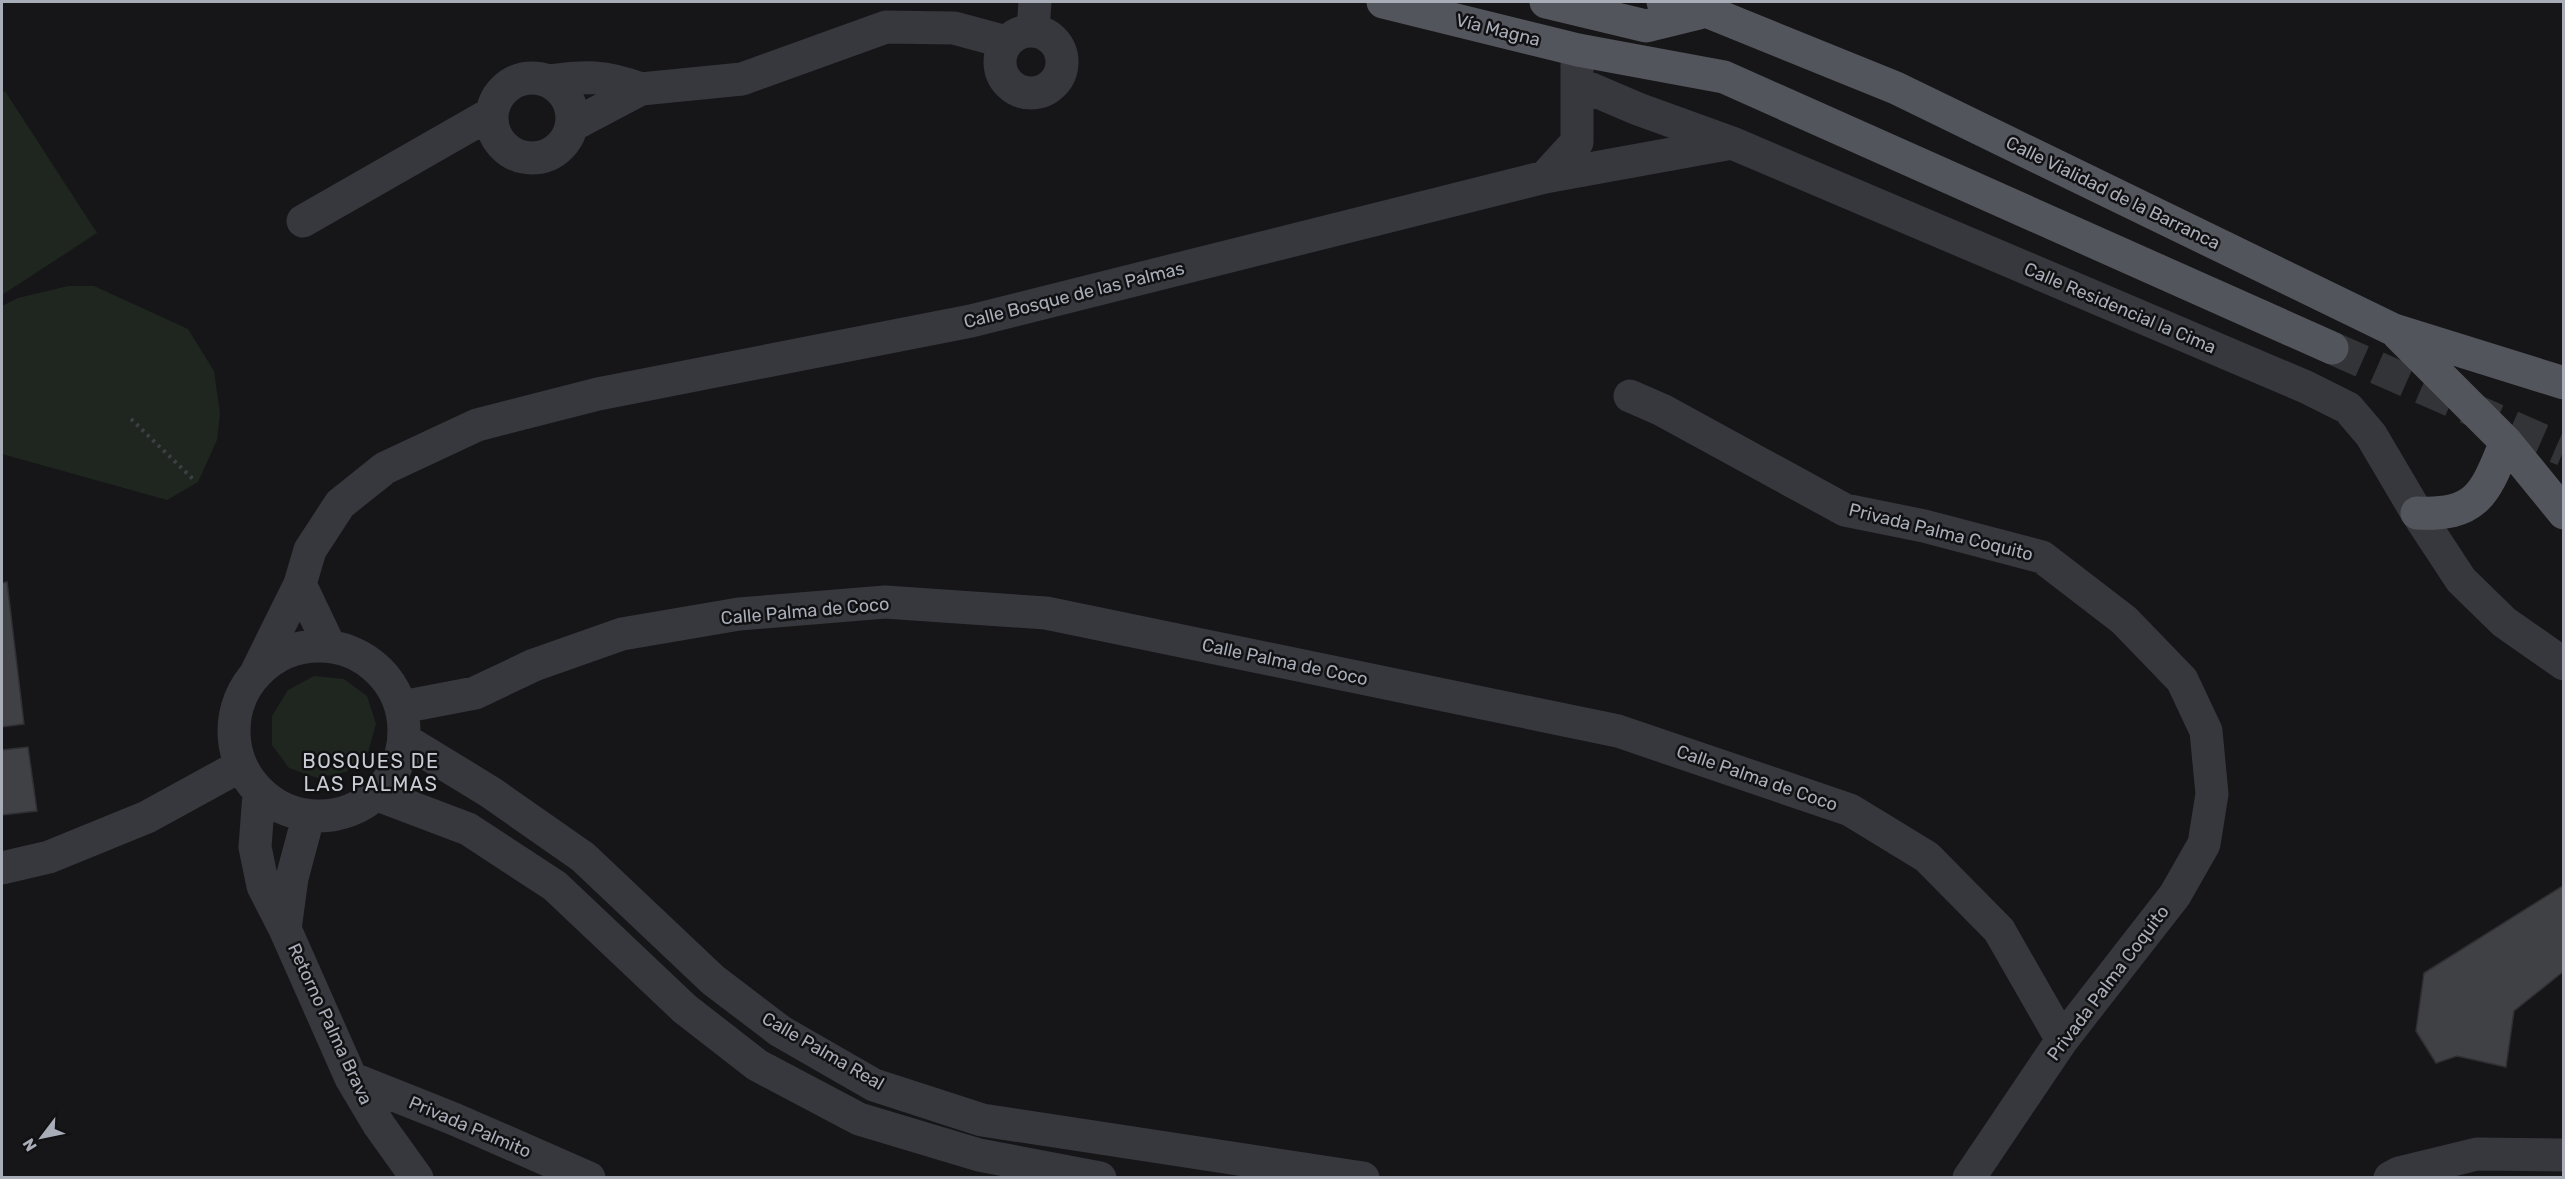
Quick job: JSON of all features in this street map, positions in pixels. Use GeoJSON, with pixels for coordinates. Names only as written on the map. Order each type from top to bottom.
{"type":"FeatureCollection","features":[{"type":"Feature","properties":{"kind":"main road","name":"Vía Magna"},"geometry":{"type":"LineString","coordinates":[[1383,2],[1578,50]]}},
{"type":"Feature","properties":{"kind":"main road"},"geometry":{"type":"LineString","coordinates":[[1546,2],[1646,26],[1706,12]]}},
{"type":"Feature","properties":{"kind":"main road","name":"Calle Vialidad de la Barranca"},"geometry":{"type":"LineString","coordinates":[[1663,2],[1706,12],[1896,88],[2394,330],[2564,383]]}},
{"type":"Feature","properties":{"kind":"main road"},"geometry":{"type":"LineString","coordinates":[[1578,50],[1724,76],[2332,348]]}},
{"type":"Feature","properties":{"kind":"main road"},"geometry":{"type":"LineString","coordinates":[[2394,330],[2506,442],[2564,513]]}},
{"type":"Feature","properties":{"kind":"main road"},"geometry":{"type":"LineString","coordinates":[[2417,513],[2440,514],[2457,511],[2476,500],[2490,480],[2506,442]]}},
{"type":"Feature","properties":{"kind":"street"},"geometry":{"type":"LineString","coordinates":[[572,126],[641,89],[742,79],[886,27],[954,28],[1024,25]]}},
{"type":"Feature","properties":{"kind":"street"},"geometry":{"type":"LineString","coordinates":[[1545,177],[1577,142],[1578,50]]}},
{"type":"Feature","properties":{"kind":"street"},"geometry":{"type":"LineString","coordinates":[[548,81],[561,90],[570,105],[572,126],[567,139],[554,153],[537,159],[519,157],[503,147],[493,131],[492,112],[498,95],[512,83],[530,77],[548,81],[578,77],[612,78],[641,89]]}},
{"type":"Feature","properties":{"kind":"street","name":"Calle Residencial la Cima"},"geometry":{"type":"LineString","coordinates":[[1577,83],[1638,109],[1732,143],[2306,387],[2348,408],[2371,435],[2417,513],[2461,580],[2504,622],[2564,664]]}},
{"type":"Feature","properties":{"kind":"street"},"geometry":{"type":"LineString","coordinates":[[303,221],[492,112]]}},
{"type":"Feature","properties":{"kind":"street","name":"Calle Bosque de las Palmas"},"geometry":{"type":"LineString","coordinates":[[300,584],[310,550],[340,504],[385,468],[477,425],[598,394],[971,321],[1545,177],[1732,143]]}},
{"type":"Feature","properties":{"kind":"street","name":"Privada Palma Coquito"},"geometry":{"type":"LineString","coordinates":[[1630,396],[1662,410],[1845,510],[1924,526],[2042,557],[2124,620],[2182,680],[2205,731],[2212,794],[2204,844],[2175,895],[2062,1040],[1975,1168],[1945,1178]]}},
{"type":"Feature","properties":{"kind":"street"},"geometry":{"type":"LineString","coordinates":[[300,584],[328,645]]}},
{"type":"Feature","properties":{"kind":"street"},"geometry":{"type":"LineString","coordinates":[[257,670],[284,652],[328,645],[353,652],[383,674],[402,707],[405,740],[397,770],[378,795],[346,814],[308,818],[260,794],[240,766],[232,733],[239,699],[257,670],[300,584]]}},
{"type":"Feature","properties":{"kind":"street","name":"Calle Palma de Coco"},"geometry":{"type":"LineString","coordinates":[[402,707],[475,693],[534,665],[622,634],[739,614],[885,602],[1046,613],[1618,731],[1850,810],[1927,857],[1999,930],[2062,1040]]}},
{"type":"Feature","properties":{"kind":"street","name":"Calle Palma Real"},"geometry":{"type":"LineString","coordinates":[[405,740],[490,792],[583,857],[713,980],[780,1031],[874,1085],[982,1120],[1363,1178]]}},
{"type":"Feature","properties":{"kind":"street"},"geometry":{"type":"LineString","coordinates":[[2,868],[49,857],[147,817],[240,766]]}},
{"type":"Feature","properties":{"kind":"street","name":"Retorno Palma Brava"},"geometry":{"type":"LineString","coordinates":[[260,794],[255,848],[263,886],[285,929],[351,1078],[379,1125],[417,1178]]}},
{"type":"Feature","properties":{"kind":"street"},"geometry":{"type":"LineString","coordinates":[[378,795],[468,829],[555,886],[686,1009],[757,1065],[859,1119],[979,1155],[1100,1178]]}},
{"type":"Feature","properties":{"kind":"street","name":"Retorno Palma Brava"},"geometry":{"type":"LineString","coordinates":[[285,929],[292,878],[308,818]]}},
{"type":"Feature","properties":{"kind":"street","name":"Privada Palmito"},"geometry":{"type":"LineString","coordinates":[[351,1078],[454,1119],[589,1178]]}},
{"type":"Feature","properties":{"kind":"street"},"geometry":{"type":"LineString","coordinates":[[2390,1178],[2399,1173],[2476,1154],[2561,1162]]}},
{"type":"Feature","properties":{"kind":"path"},"geometry":{"type":"LineString","coordinates":[[131,419],[195,481]]}},
{"type":"Feature","properties":{"kind":"shaded area"},"geometry":{"type":"Polygon","coordinates":[[[5,91],[97,233],[2,295],[2,93],[5,91]]]}},
{"type":"Feature","properties":{"kind":"shaded area"},"geometry":{"type":"Polygon","coordinates":[[[68,286],[94,286],[188,329],[214,371],[220,413],[217,440],[198,482],[167,500],[2,454],[2,306],[18,298],[68,286]]]}},
{"type":"Feature","properties":{"kind":"shaded area"},"geometry":{"type":"Polygon","coordinates":[[[314,676],[344,679],[367,696],[376,724],[368,752],[346,772],[317,778],[289,768],[272,745],[272,716],[288,690],[314,676]]]}},
{"type":"Feature","properties":{"kind":"building"},"geometry":{"type":"Polygon","coordinates":[[[7,582],[24,724],[2,727],[2,583],[7,582]]]}},
{"type":"Feature","properties":{"kind":"building"},"geometry":{"type":"Polygon","coordinates":[[[28,747],[37,811],[2,815],[2,750],[28,747]]]}},
{"type":"Feature","properties":{"kind":"building"},"geometry":{"type":"Polygon","coordinates":[[[2564,885],[2564,971],[2514,1011],[2506,1067],[2457,1056],[2436,1063],[2416,1031],[2424,973],[2564,885]]]}},
{"type":"Feature","properties":{"kind":"tunnel"},"geometry":{"type":"LineString","coordinates":[[2332,348],[2564,450]]}},
{"type":"Feature","properties":{"kind":"district","name":"BOSQUES DE LAS PALMAS"},"geometry":{"type":"Point","coordinates":[371,772]}}]}
